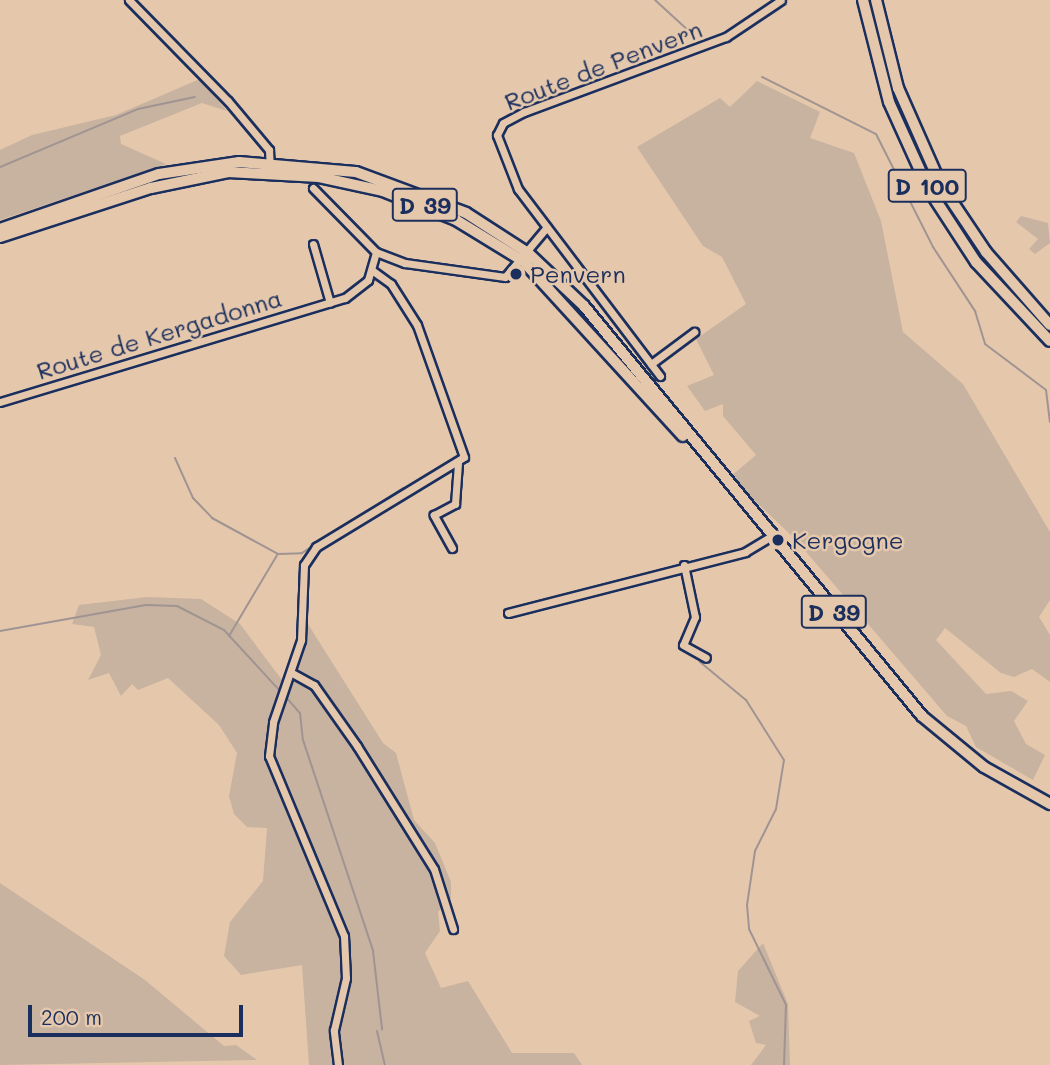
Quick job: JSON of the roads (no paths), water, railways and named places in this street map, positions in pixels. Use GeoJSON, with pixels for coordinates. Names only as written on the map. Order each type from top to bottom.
{"type":"FeatureCollection","features":[{"type":"Feature","properties":{"kind":"highway","name":"D 100"},"geometry":{"type":"LineString","coordinates":[[863,0],[889,102],[936,201],[976,262],[1050,341]]}},
{"type":"Feature","properties":{"kind":"highway","name":"D 100"},"geometry":{"type":"LineString","coordinates":[[876,0],[898,88],[936,175],[972,235],[1050,325]]}},
{"type":"Feature","properties":{"kind":"main road","name":"D 39"},"geometry":{"type":"LineString","coordinates":[[0,237],[172,182],[270,167]]}},
{"type":"Feature","properties":{"kind":"main road","name":"D 39"},"geometry":{"type":"LineString","coordinates":[[0,229],[159,174],[270,167],[401,196],[456,220],[525,257],[584,306],[928,722],[984,767],[1050,804]]}},
{"type":"Feature","properties":{"kind":"street"},"geometry":{"type":"LineString","coordinates":[[129,0],[219,91],[269,150],[270,167]]}},
{"type":"Feature","properties":{"kind":"street","name":"Route de Penvern"},"geometry":{"type":"LineString","coordinates":[[547,227],[502,160],[497,142],[503,123],[726,37],[781,0]]}},
{"type":"Feature","properties":{"kind":"street"},"geometry":{"type":"LineString","coordinates":[[313,188],[376,252],[497,278],[525,257],[547,227],[660,376]]}},
{"type":"Feature","properties":{"kind":"street"},"geometry":{"type":"LineString","coordinates":[[313,244],[330,303]]}},
{"type":"Feature","properties":{"kind":"street"},"geometry":{"type":"LineString","coordinates":[[376,252],[373,271],[391,284],[421,335],[462,444],[455,504],[434,515],[452,548]]}},
{"type":"Feature","properties":{"kind":"street","name":"Route de Kergadonna"},"geometry":{"type":"LineString","coordinates":[[0,402],[330,303],[362,288],[373,271]]}},
{"type":"Feature","properties":{"kind":"street"},"geometry":{"type":"LineString","coordinates":[[651,363],[694,332]]}},
{"type":"Feature","properties":{"kind":"street"},"geometry":{"type":"LineString","coordinates":[[338,1065],[334,1030],[346,978],[344,936],[269,756],[273,722],[292,673],[303,625],[307,556],[458,463]]}},
{"type":"Feature","properties":{"kind":"street"},"geometry":{"type":"LineString","coordinates":[[509,613],[684,565],[745,552],[772,536]]}},
{"type":"Feature","properties":{"kind":"street"},"geometry":{"type":"LineString","coordinates":[[684,565],[695,617],[683,645],[706,658]]}},
{"type":"Feature","properties":{"kind":"street"},"geometry":{"type":"LineString","coordinates":[[292,673],[314,685],[357,746],[434,869],[453,929]]}},
{"type":"Feature","properties":{"kind":"waterway"},"geometry":{"type":"LineString","coordinates":[[655,0],[690,32]]}},
{"type":"Feature","properties":{"kind":"waterway"},"geometry":{"type":"LineString","coordinates":[[762,77],[876,134],[933,247],[975,311],[985,344],[1046,390],[1050,422]]}},
{"type":"Feature","properties":{"kind":"waterway"},"geometry":{"type":"LineString","coordinates":[[0,167],[138,109],[195,97]]}},
{"type":"Feature","properties":{"kind":"waterway"},"geometry":{"type":"LineString","coordinates":[[175,458],[193,498],[212,518],[278,554],[302,553],[314,545]]}},
{"type":"Feature","properties":{"kind":"waterway"},"geometry":{"type":"LineString","coordinates":[[363,514],[403,488]]}},
{"type":"Feature","properties":{"kind":"waterway"},"geometry":{"type":"LineString","coordinates":[[229,636],[277,555]]}},
{"type":"Feature","properties":{"kind":"waterway"},"geometry":{"type":"LineString","coordinates":[[0,631],[146,605],[177,606],[224,630],[281,692]]}},
{"type":"Feature","properties":{"kind":"waterway"},"geometry":{"type":"LineString","coordinates":[[700,662],[746,700],[784,760],[776,809],[755,851],[747,905],[749,929],[786,1005],[784,1065]]}},
{"type":"Feature","properties":{"kind":"waterway"},"geometry":{"type":"LineString","coordinates":[[285,696],[300,713],[303,740],[373,951],[382,1029]]}},
{"type":"Feature","properties":{"kind":"waterway"},"geometry":{"type":"LineString","coordinates":[[377,1031],[385,1065]]}},
{"type":"Feature","properties":{"kind":"place","name":"Penvern"},"geometry":{"type":"Point","coordinates":[516,274]}},
{"type":"Feature","properties":{"kind":"place","name":"Kergogne"},"geometry":{"type":"Point","coordinates":[778,540]}}]}
